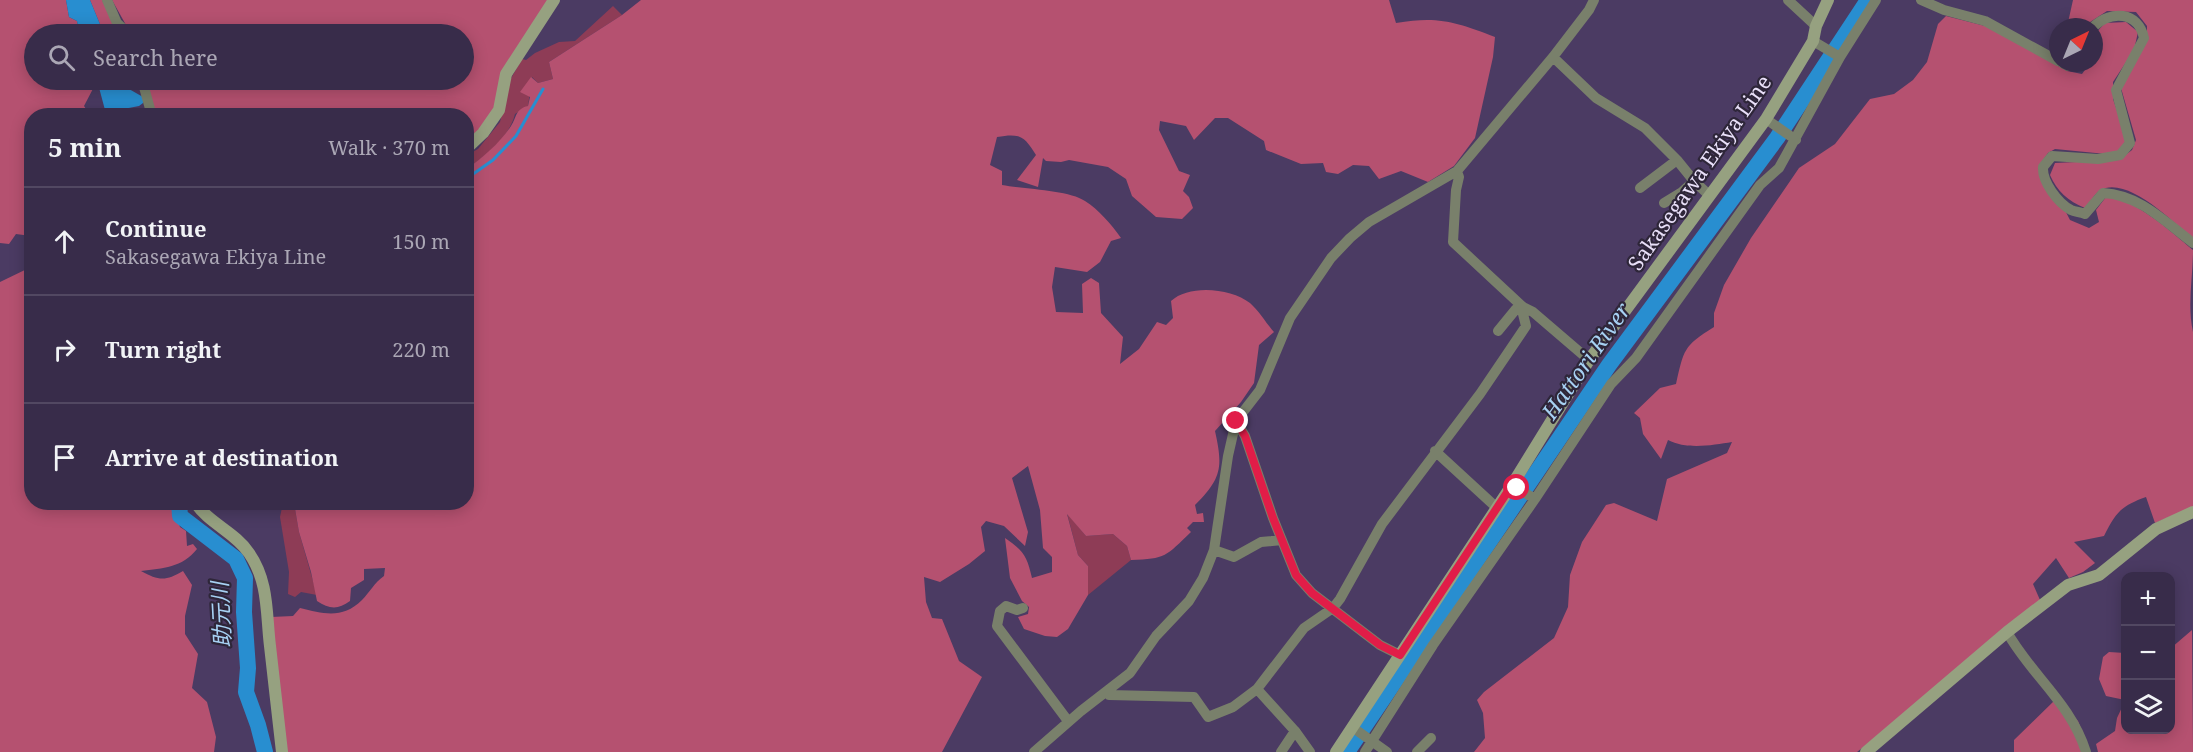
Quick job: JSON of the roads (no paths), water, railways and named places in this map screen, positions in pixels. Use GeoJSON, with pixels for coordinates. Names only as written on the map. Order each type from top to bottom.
{"type":"FeatureCollection","features":[{"type":"Feature","properties":{"kind":"main road"},"geometry":{"type":"LineString","coordinates":[[474,141],[483,133],[499,110],[506,74],[554,0]]}},
{"type":"Feature","properties":{"kind":"main road","name":"Sakasegawa Ekiya Line"},"geometry":{"type":"LineString","coordinates":[[1336,752],[1354,728],[1497,508],[1515,487],[1589,360],[1768,121],[1818,44],[1816,26],[1828,0]]}},
{"type":"Feature","properties":{"kind":"main road"},"geometry":{"type":"LineString","coordinates":[[202,510],[242,544],[262,578],[266,594],[269,643],[282,752]]}},
{"type":"Feature","properties":{"kind":"main road"},"geometry":{"type":"LineString","coordinates":[[1866,752],[2007,632],[2067,585],[2099,575],[2156,529],[2193,512]]}},
{"type":"Feature","properties":{"kind":"street"},"geometry":{"type":"LineString","coordinates":[[107,0],[118,24]]}},
{"type":"Feature","properties":{"kind":"street"},"geometry":{"type":"LineString","coordinates":[[1034,752],[1068,721],[1130,673],[1156,636],[1189,601],[1203,578],[1214,550],[1228,456],[1236,421],[1260,390],[1290,318],[1331,258],[1369,222],[1457,171],[1553,57],[1594,0]]}},
{"type":"Feature","properties":{"kind":"street"},"geometry":{"type":"LineString","coordinates":[[1788,0],[1816,26]]}},
{"type":"Feature","properties":{"kind":"street"},"geometry":{"type":"LineString","coordinates":[[1369,745],[1433,645],[1535,499],[1611,384],[1636,358],[1760,185],[1779,168],[1839,56],[1876,0]]}},
{"type":"Feature","properties":{"kind":"street"},"geometry":{"type":"LineString","coordinates":[[1921,0],[1944,10],[1985,21],[2049,56]]}},
{"type":"Feature","properties":{"kind":"street"},"geometry":{"type":"LineString","coordinates":[[2103,19],[2119,15],[2130,17],[2142,28],[2144,38],[2116,90],[2130,143],[2120,155],[2098,159],[2052,156],[2043,167],[2044,179],[2061,202],[2071,210],[2085,214],[2103,193],[2118,194],[2152,211],[2193,243]]}},
{"type":"Feature","properties":{"kind":"street"},"geometry":{"type":"LineString","coordinates":[[1818,44],[1839,56]]}},
{"type":"Feature","properties":{"kind":"street"},"geometry":{"type":"LineString","coordinates":[[1553,57],[1596,98],[1645,128],[1677,160],[1694,182],[1710,196]]}},
{"type":"Feature","properties":{"kind":"street"},"geometry":{"type":"LineString","coordinates":[[145,90],[150,108]]}},
{"type":"Feature","properties":{"kind":"street"},"geometry":{"type":"LineString","coordinates":[[1768,121],[1793,139]]}},
{"type":"Feature","properties":{"kind":"street"},"geometry":{"type":"LineString","coordinates":[[1640,188],[1677,160]]}},
{"type":"Feature","properties":{"kind":"street"},"geometry":{"type":"LineString","coordinates":[[1457,171],[1459,177],[1453,242],[1523,307],[1533,312],[1589,360]]}},
{"type":"Feature","properties":{"kind":"street"},"geometry":{"type":"LineString","coordinates":[[1664,203],[1694,182]]}},
{"type":"Feature","properties":{"kind":"street"},"geometry":{"type":"LineString","coordinates":[[1498,331],[1516,309],[1523,307]]}},
{"type":"Feature","properties":{"kind":"street"},"geometry":{"type":"LineString","coordinates":[[1107,692],[1109,695],[1194,697],[1208,717],[1233,707],[1257,689],[1304,628],[1333,608],[1382,524],[1480,394],[1526,326],[1523,307]]}},
{"type":"Feature","properties":{"kind":"street"},"geometry":{"type":"LineString","coordinates":[[1236,421],[1245,436],[1296,575],[1312,593],[1380,645],[1400,655]]}},
{"type":"Feature","properties":{"kind":"street"},"geometry":{"type":"LineString","coordinates":[[1435,451],[1497,508]]}},
{"type":"Feature","properties":{"kind":"street"},"geometry":{"type":"LineString","coordinates":[[1515,487],[1535,499]]}},
{"type":"Feature","properties":{"kind":"street"},"geometry":{"type":"LineString","coordinates":[[1214,550],[1234,557],[1261,542],[1282,540]]}},
{"type":"Feature","properties":{"kind":"street"},"geometry":{"type":"LineString","coordinates":[[1023,608],[1017,610],[1006,606],[1000,611],[997,626],[1068,721]]}},
{"type":"Feature","properties":{"kind":"street"},"geometry":{"type":"LineString","coordinates":[[2007,632],[2018,651],[2063,704],[2083,740],[2086,752]]}},
{"type":"Feature","properties":{"kind":"street"},"geometry":{"type":"LineString","coordinates":[[1257,689],[1295,731],[1310,752]]}},
{"type":"Feature","properties":{"kind":"street"},"geometry":{"type":"LineString","coordinates":[[1354,728],[1369,745],[1387,752]]}},
{"type":"Feature","properties":{"kind":"street"},"geometry":{"type":"LineString","coordinates":[[1281,752],[1295,731]]}},
{"type":"Feature","properties":{"kind":"street"},"geometry":{"type":"LineString","coordinates":[[1417,752],[1431,738]]}},
{"type":"Feature","properties":{"kind":"water"},"geometry":{"type":"Polygon","coordinates":[[[66,0],[90,0],[100,24],[78,24],[77,21],[69,17],[66,0]]]}},
{"type":"Feature","properties":{"kind":"water"},"geometry":{"type":"Polygon","coordinates":[[[100,90],[131,90],[143,97],[143,103],[139,106],[104,108],[100,90]]]}},
{"type":"Feature","properties":{"kind":"waterway","name":"Hattori River"},"geometry":{"type":"LineString","coordinates":[[1347,752],[1609,365],[1777,138],[1868,0]]}},
{"type":"Feature","properties":{"kind":"waterway"},"geometry":{"type":"LineString","coordinates":[[474,173],[493,160],[516,136],[543,89]]}},
{"type":"Feature","properties":{"kind":"waterway","name":"助元川"},"geometry":{"type":"LineString","coordinates":[[180,510],[180,516],[236,559],[245,578],[244,612],[248,668],[246,692],[265,752]]}}]}
